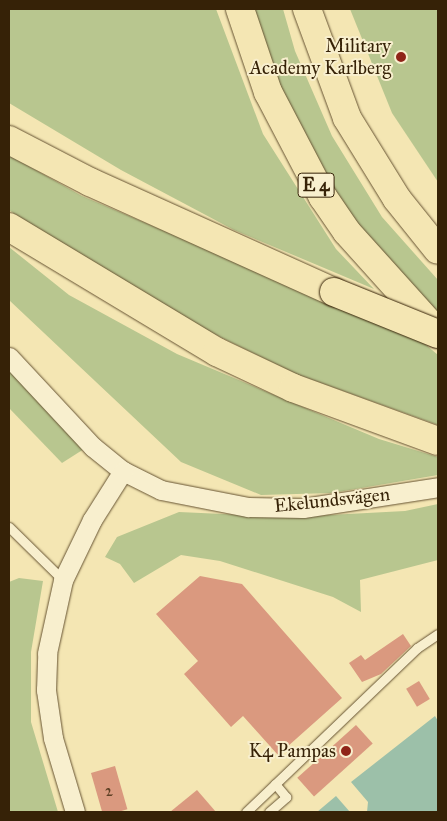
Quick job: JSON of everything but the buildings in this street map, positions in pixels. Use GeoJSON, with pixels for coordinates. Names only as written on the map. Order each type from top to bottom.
{"type":"FeatureCollection","features":[{"type":"Feature","properties":{"kind":"highway","name":"E 4"},"geometry":{"type":"LineString","coordinates":[[240,9],[268,92],[322,197],[347,232],[438,334]]}},
{"type":"Feature","properties":{"kind":"highway"},"geometry":{"type":"LineString","coordinates":[[306,9],[347,118],[397,199],[438,250]]}},
{"type":"Feature","properties":{"kind":"highway"},"geometry":{"type":"LineString","coordinates":[[9,140],[90,182],[334,292],[438,334]]}},
{"type":"Feature","properties":{"kind":"highway"},"geometry":{"type":"LineString","coordinates":[[9,227],[217,352],[293,388],[402,430],[438,441]]}},
{"type":"Feature","properties":{"kind":"street","name":"Ekelundsvägen"},"geometry":{"type":"LineString","coordinates":[[9,357],[93,447],[123,471],[161,490],[248,507],[302,508],[438,487]]}},
{"type":"Feature","properties":{"kind":"street"},"geometry":{"type":"LineString","coordinates":[[76,812],[53,738],[46,690],[52,618],[63,580],[92,520],[123,471]]}},
{"type":"Feature","properties":{"kind":"lane"},"geometry":{"type":"LineString","coordinates":[[9,527],[63,580]]}},
{"type":"Feature","properties":{"kind":"lane"},"geometry":{"type":"LineString","coordinates":[[246,812],[417,648],[438,634]]}},
{"type":"Feature","properties":{"kind":"lane"},"geometry":{"type":"LineString","coordinates":[[269,812],[286,797],[275,784]]}},
{"type":"Feature","properties":{"kind":"shaded area"},"geometry":{"type":"Polygon","coordinates":[[[9,9],[216,9],[263,134],[336,249],[374,289],[234,230],[121,170],[9,103],[9,9]]]}},
{"type":"Feature","properties":{"kind":"shaded area"},"geometry":{"type":"Polygon","coordinates":[[[251,9],[283,9],[295,51],[332,136],[382,217],[438,280],[438,318],[367,240],[333,190],[280,91],[251,9]]]}},
{"type":"Feature","properties":{"kind":"shaded area","name":"Military Academy Karlberg"},"geometry":{"type":"Polygon","coordinates":[[[350,9],[438,9],[438,182],[392,113],[350,9]]]}},
{"type":"Feature","properties":{"kind":"shaded area"},"geometry":{"type":"Polygon","coordinates":[[[9,155],[82,196],[419,339],[438,355],[438,425],[296,374],[179,317],[69,253],[9,210],[9,155]]]}},
{"type":"Feature","properties":{"kind":"shaded area"},"geometry":{"type":"Polygon","coordinates":[[[9,247],[69,295],[177,354],[379,439],[438,457],[438,475],[332,493],[261,495],[181,462],[9,300],[9,247]]]}},
{"type":"Feature","properties":{"kind":"shaded area"},"geometry":{"type":"Polygon","coordinates":[[[9,370],[84,449],[62,463],[9,408],[9,370]]]}},
{"type":"Feature","properties":{"kind":"shaded area"},"geometry":{"type":"Polygon","coordinates":[[[438,504],[438,560],[360,580],[361,612],[333,597],[220,561],[181,555],[134,583],[120,564],[105,557],[117,537],[179,512],[291,517],[405,511],[438,504]]]}},
{"type":"Feature","properties":{"kind":"shaded area"},"geometry":{"type":"Polygon","coordinates":[[[19,578],[43,581],[31,652],[31,722],[58,812],[9,812],[9,582],[19,578]]]}},
{"type":"Feature","properties":{"kind":"shaded area"},"geometry":{"type":"Polygon","coordinates":[[[435,716],[438,721],[438,812],[367,812],[368,802],[351,782],[435,716]]]}},
{"type":"Feature","properties":{"kind":"shaded area"},"geometry":{"type":"Polygon","coordinates":[[[336,796],[350,812],[317,812],[336,796]]]}},
{"type":"Feature","properties":{"kind":"place","name":"Military Academy Karlberg"},"geometry":{"type":"Point","coordinates":[401,57]}},
{"type":"Feature","properties":{"kind":"place","name":"K4 Pampas"},"geometry":{"type":"Point","coordinates":[346,751]}}]}
